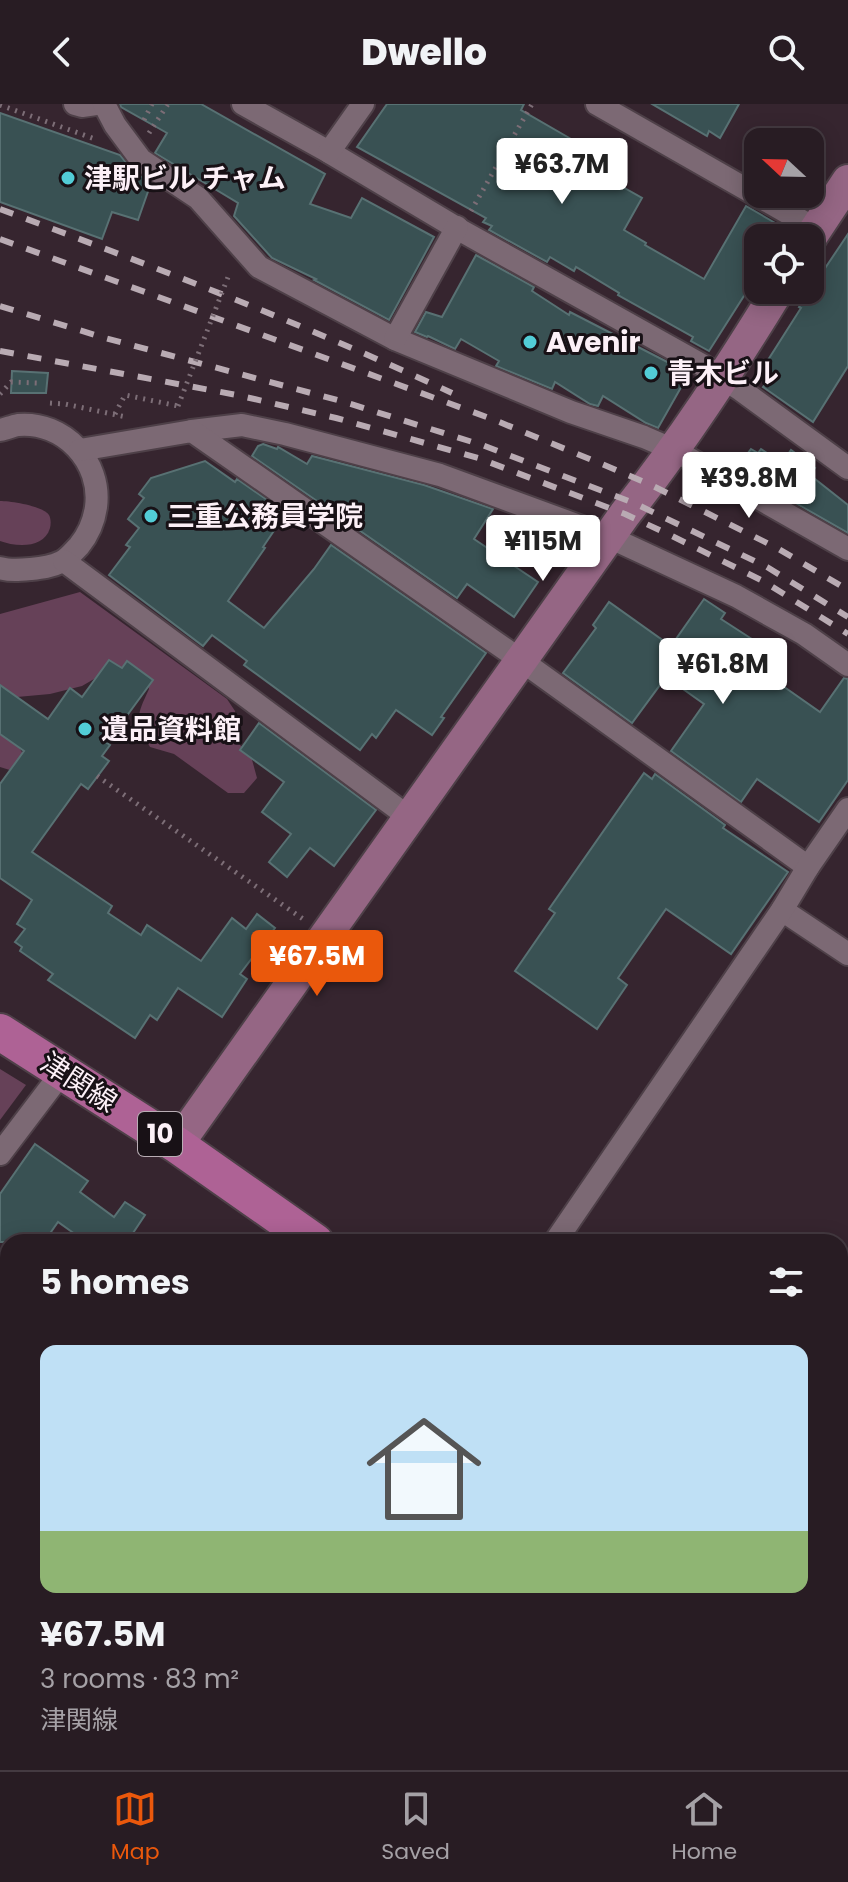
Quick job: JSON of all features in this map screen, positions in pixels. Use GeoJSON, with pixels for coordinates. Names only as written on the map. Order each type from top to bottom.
{"type":"FeatureCollection","features":[{"type":"Feature","properties":{"kind":"main road","name":"津関線"},"geometry":{"type":"LineString","coordinates":[[0,1032],[177,1145],[304,1234]]}},
{"type":"Feature","properties":{"kind":"street"},"geometry":{"type":"LineString","coordinates":[[75,104],[96,104]]}},
{"type":"Feature","properties":{"kind":"street"},"geometry":{"type":"LineString","coordinates":[[104,104],[141,160],[198,198],[259,267],[395,339],[571,412],[674,450],[848,549]]}},
{"type":"Feature","properties":{"kind":"street"},"geometry":{"type":"LineString","coordinates":[[243,104],[724,379],[848,468]]}},
{"type":"Feature","properties":{"kind":"street"},"geometry":{"type":"LineString","coordinates":[[329,152],[363,104]]}},
{"type":"Feature","properties":{"kind":"street"},"geometry":{"type":"LineString","coordinates":[[597,104],[796,224]]}},
{"type":"Feature","properties":{"kind":"street"},"geometry":{"type":"LineString","coordinates":[[820,224],[848,181]]}},
{"type":"Feature","properties":{"kind":"street"},"geometry":{"type":"LineString","coordinates":[[395,339],[458,228]]}},
{"type":"Feature","properties":{"kind":"street"},"geometry":{"type":"LineString","coordinates":[[177,1145],[674,450],[724,379],[770,304]]}},
{"type":"Feature","properties":{"kind":"street"},"geometry":{"type":"LineString","coordinates":[[0,430],[17,425],[40,427],[62,435],[80,450],[93,470],[98,494],[94,519],[83,541],[64,561],[44,568],[0,568]]}},
{"type":"Feature","properties":{"kind":"street"},"geometry":{"type":"LineString","coordinates":[[80,450],[242,425],[440,475],[609,537],[736,596],[804,634],[848,665]]}},
{"type":"Feature","properties":{"kind":"street"},"geometry":{"type":"LineString","coordinates":[[192,431],[522,661],[808,867]]}},
{"type":"Feature","properties":{"kind":"street"},"geometry":{"type":"LineString","coordinates":[[64,561],[410,818]]}},
{"type":"Feature","properties":{"kind":"street"},"geometry":{"type":"LineString","coordinates":[[560,1234],[848,809]]}},
{"type":"Feature","properties":{"kind":"street"},"geometry":{"type":"LineString","coordinates":[[782,910],[848,954]]}},
{"type":"Feature","properties":{"kind":"street"},"geometry":{"type":"LineString","coordinates":[[0,1154],[63,1071]]}},
{"type":"Feature","properties":{"kind":"path"},"geometry":{"type":"LineString","coordinates":[[144,120],[152,104]]}},
{"type":"Feature","properties":{"kind":"path"},"geometry":{"type":"LineString","coordinates":[[458,228],[532,104]]}},
{"type":"Feature","properties":{"kind":"path"},"geometry":{"type":"LineString","coordinates":[[115,414],[125,395],[178,406],[230,272]]}},
{"type":"Feature","properties":{"kind":"path"},"geometry":{"type":"LineString","coordinates":[[0,394],[11,382],[37,383]]}},
{"type":"Feature","properties":{"kind":"path"},"geometry":{"type":"LineString","coordinates":[[41,403],[65,404],[134,418]]}},
{"type":"Feature","properties":{"kind":"path"},"geometry":{"type":"LineString","coordinates":[[97,776],[326,936]]}},
{"type":"Feature","properties":{"kind":"shaded area"},"geometry":{"type":"Polygon","coordinates":[[[0,501],[46,512],[51,522],[47,535],[29,545],[0,541],[0,501]]]}},
{"type":"Feature","properties":{"kind":"shaded area"},"geometry":{"type":"Polygon","coordinates":[[[80,592],[227,699],[235,711],[240,745],[251,756],[257,778],[244,793],[228,793],[174,754],[150,747],[139,718],[149,689],[147,683],[123,668],[113,668],[82,686],[50,694],[17,697],[9,733],[24,755],[13,771],[0,767],[0,614],[80,592]]]}},
{"type":"Feature","properties":{"kind":"shaded area"},"geometry":{"type":"Polygon","coordinates":[[[0,1069],[26,1085],[0,1120],[0,1069]]]}},
{"type":"Feature","properties":{"kind":"building"},"geometry":{"type":"Polygon","coordinates":[[[120,104],[201,104],[325,174],[310,204],[351,218],[362,198],[434,237],[389,320],[272,258],[234,216],[238,203],[155,153],[167,133],[120,104]]]}},
{"type":"Feature","properties":{"kind":"building"},"geometry":{"type":"Polygon","coordinates":[[[387,104],[524,104],[521,110],[578,143],[575,148],[626,178],[621,186],[642,198],[624,230],[704,279],[745,208],[777,224],[744,224],[744,296],[709,351],[691,341],[693,337],[618,295],[576,267],[574,271],[550,257],[547,262],[489,230],[492,226],[483,222],[486,218],[357,147],[387,104]]]}},
{"type":"Feature","properties":{"kind":"building"},"geometry":{"type":"Polygon","coordinates":[[[652,104],[739,104],[720,138],[709,131],[707,136],[652,104]]]}},
{"type":"Feature","properties":{"kind":"building","name":"津駅ビル チャム"},"geometry":{"type":"Polygon","coordinates":[[[0,113],[120,155],[133,171],[151,183],[138,220],[112,212],[102,239],[0,202],[0,113]]]}},
{"type":"Feature","properties":{"kind":"building"},"geometry":{"type":"Polygon","coordinates":[[[848,234],[848,366],[813,422],[763,387],[767,382],[759,374],[801,304],[824,304],[824,270],[848,234]]]}},
{"type":"Feature","properties":{"kind":"building"},"geometry":{"type":"Polygon","coordinates":[[[476,255],[534,287],[532,291],[569,315],[570,312],[681,369],[684,382],[658,428],[603,396],[598,406],[590,404],[555,382],[552,389],[496,366],[499,361],[461,339],[455,349],[415,332],[426,312],[442,317],[476,255]]]}},
{"type":"Feature","properties":{"kind":"building"},"geometry":{"type":"Polygon","coordinates":[[[12,371],[48,373],[46,393],[11,393],[12,371]]]}},
{"type":"Feature","properties":{"kind":"building"},"geometry":{"type":"Polygon","coordinates":[[[263,444],[278,447],[307,464],[312,456],[424,485],[493,509],[474,539],[538,582],[514,617],[467,584],[457,598],[252,456],[263,444]]]}},
{"type":"Feature","properties":{"kind":"building"},"geometry":{"type":"Polygon","coordinates":[[[751,449],[758,453],[761,449],[782,463],[791,450],[815,468],[810,475],[848,505],[848,533],[736,469],[751,449]]]}},
{"type":"Feature","properties":{"kind":"building"},"geometry":{"type":"Polygon","coordinates":[[[205,461],[286,513],[228,601],[264,628],[331,545],[486,653],[432,735],[396,710],[376,738],[372,734],[360,750],[244,665],[247,661],[212,635],[203,646],[109,575],[130,547],[126,545],[139,528],[128,519],[144,498],[139,494],[151,478],[205,461]]]}},
{"type":"Feature","properties":{"kind":"building"},"geometry":{"type":"Polygon","coordinates":[[[704,599],[725,613],[721,619],[772,652],[760,670],[820,712],[844,678],[848,679],[848,780],[819,822],[757,779],[741,802],[671,751],[704,704],[666,677],[632,723],[563,673],[596,628],[593,625],[609,602],[671,646],[704,599]]]}},
{"type":"Feature","properties":{"kind":"building"},"geometry":{"type":"Polygon","coordinates":[[[109,660],[122,668],[127,661],[153,680],[107,743],[110,745],[102,756],[109,761],[88,789],[81,784],[32,852],[112,906],[108,913],[141,935],[147,925],[201,961],[232,918],[246,929],[257,914],[275,928],[240,974],[247,979],[222,1017],[178,988],[157,1020],[150,1015],[135,1038],[48,980],[53,974],[20,951],[22,947],[15,942],[25,929],[17,924],[32,900],[0,878],[0,784],[24,751],[0,734],[0,685],[48,719],[70,688],[82,697],[109,660]]]}},
{"type":"Feature","properties":{"kind":"building"},"geometry":{"type":"Polygon","coordinates":[[[259,723],[376,810],[334,866],[310,848],[287,877],[269,862],[291,834],[262,812],[284,782],[240,750],[259,723]]]}},
{"type":"Feature","properties":{"kind":"building"},"geometry":{"type":"Polygon","coordinates":[[[644,773],[652,779],[655,774],[725,825],[723,828],[788,872],[731,954],[666,909],[618,978],[627,985],[597,1029],[515,971],[555,913],[549,909],[644,773]]]}},
{"type":"Feature","properties":{"kind":"building"},"geometry":{"type":"Polygon","coordinates":[[[35,1144],[88,1181],[80,1192],[114,1217],[125,1202],[145,1215],[132,1234],[75,1234],[58,1222],[50,1234],[0,1234],[0,1194],[35,1144]]]}},
{"type":"Feature","properties":{"kind":"railway"},"geometry":{"type":"LineString","coordinates":[[0,209],[284,319],[452,393]]}},
{"type":"Feature","properties":{"kind":"railway"},"geometry":{"type":"LineString","coordinates":[[0,239],[492,419],[609,467],[777,548],[848,590]]}},
{"type":"Feature","properties":{"kind":"railway"},"geometry":{"type":"LineString","coordinates":[[0,306],[105,338],[341,401],[482,445],[634,503],[767,567],[848,617]]}},
{"type":"Feature","properties":{"kind":"railway"},"geometry":{"type":"LineString","coordinates":[[0,351],[237,395],[336,418],[478,458],[625,514],[672,536],[763,581],[848,634]]}},
{"type":"Feature","properties":{"kind":"place","name":"津駅ビル チャム"},"geometry":{"type":"Point","coordinates":[68,178]}},
{"type":"Feature","properties":{"kind":"place","name":"Avenir"},"geometry":{"type":"Point","coordinates":[530,342]}},
{"type":"Feature","properties":{"kind":"place","name":"青木ビル"},"geometry":{"type":"Point","coordinates":[651,373]}},
{"type":"Feature","properties":{"kind":"place","name":"三重公務員学院"},"geometry":{"type":"Point","coordinates":[151,516]}},
{"type":"Feature","properties":{"kind":"place","name":"遺品資料館"},"geometry":{"type":"Point","coordinates":[85,729]}}]}
